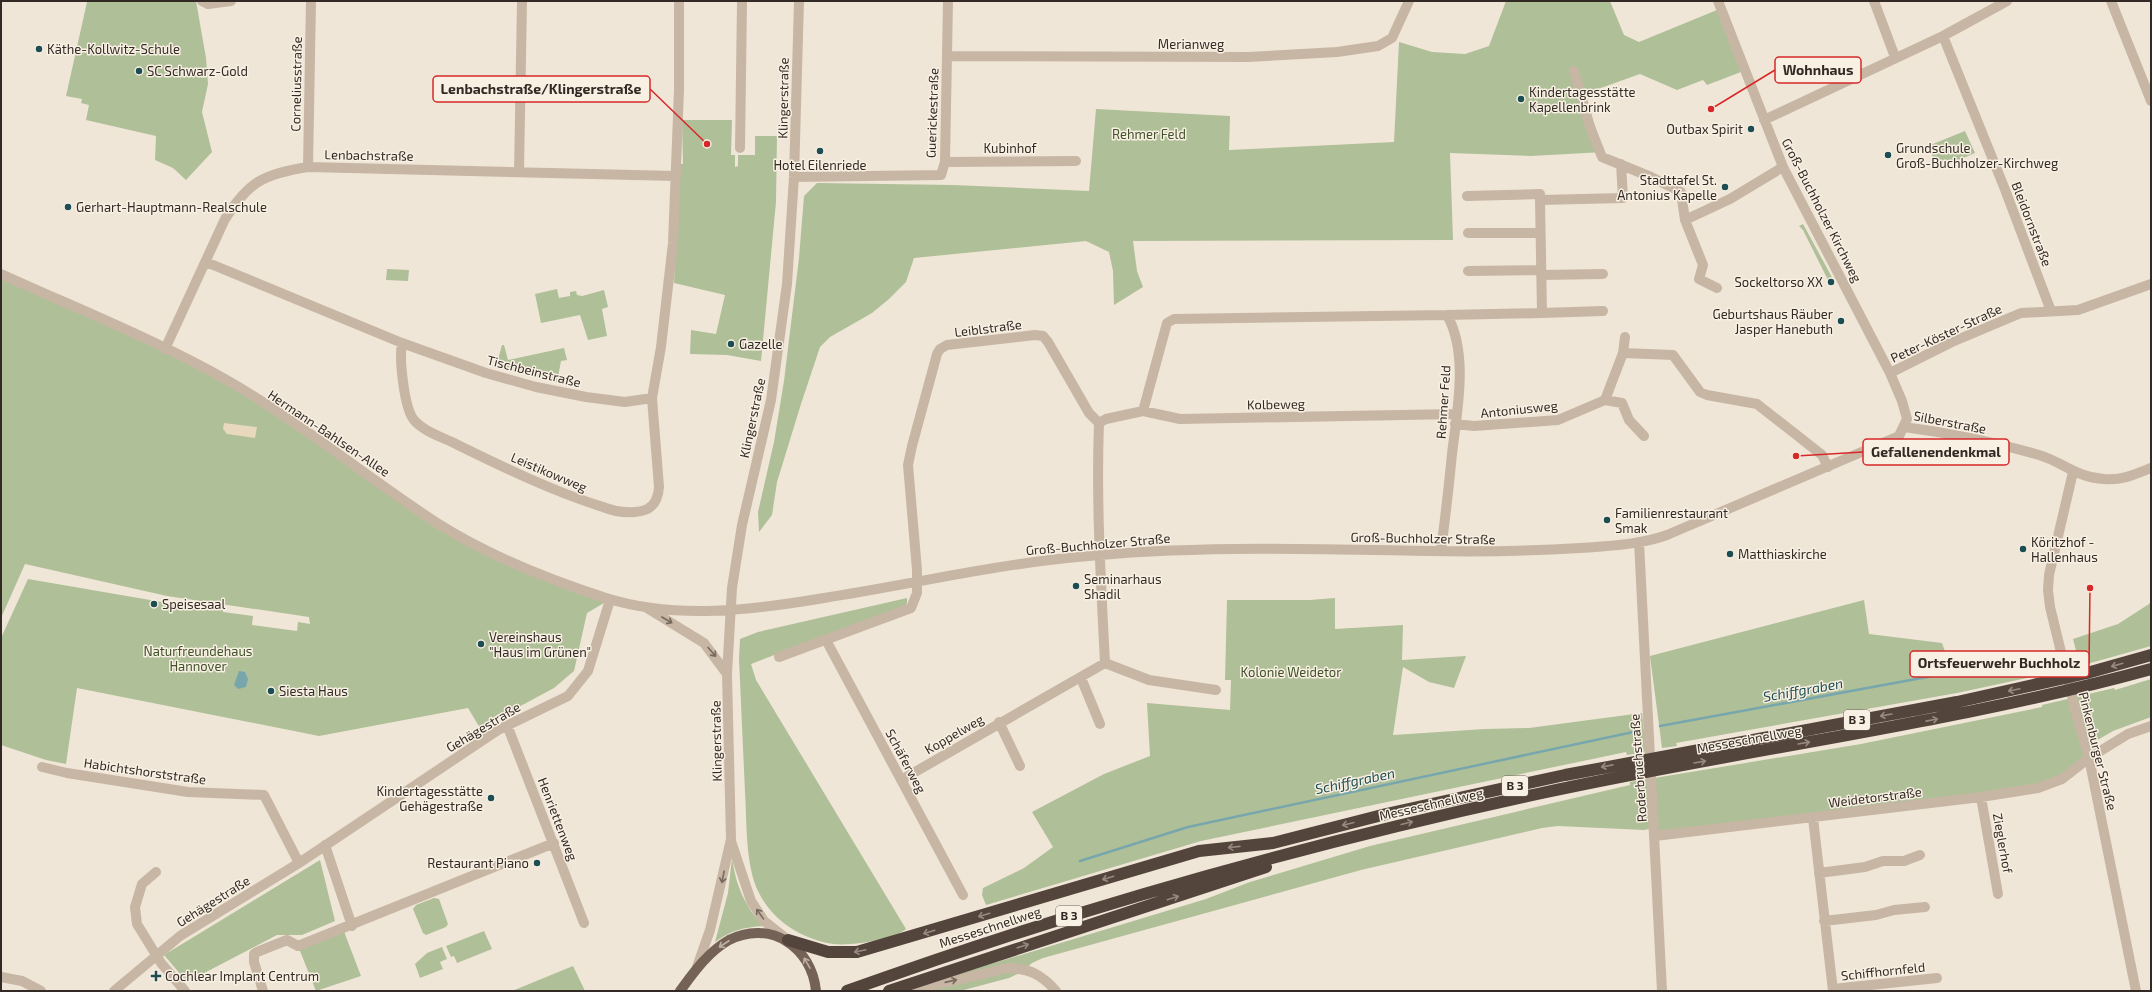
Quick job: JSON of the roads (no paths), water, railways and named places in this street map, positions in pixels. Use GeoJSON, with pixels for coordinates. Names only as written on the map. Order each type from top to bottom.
{"type":"FeatureCollection","features":[{"type":"Feature","properties":{"kind":"highway","name":"Messeschnellweg"},"geometry":{"type":"LineString","coordinates":[[1273,843],[1386,814],[1645,759],[1957,702],[2087,673],[2151,655]]}},
{"type":"Feature","properties":{"kind":"highway","name":"Messeschnellweg"},"geometry":{"type":"LineString","coordinates":[[847,991],[933,960],[1065,917],[1207,875],[1369,833],[1535,794],[1662,769],[1960,715],[2054,695],[2151,670]]}},
{"type":"Feature","properties":{"kind":"highway"},"geometry":{"type":"LineString","coordinates":[[894,989],[1369,833]]}},
{"type":"Feature","properties":{"kind":"highway"},"geometry":{"type":"LineString","coordinates":[[1207,875],[1273,843]]}},
{"type":"Feature","properties":{"kind":"highway"},"geometry":{"type":"LineString","coordinates":[[788,940],[828,952],[857,952],[1199,851],[1273,843]]}},
{"type":"Feature","properties":{"kind":"main road"},"geometry":{"type":"LineString","coordinates":[[680,991],[697,967],[730,940],[746,934],[766,933],[788,940],[810,967],[816,991]]}},
{"type":"Feature","properties":{"kind":"street"},"geometry":{"type":"LineString","coordinates":[[203,2],[208,4],[231,1]]}},
{"type":"Feature","properties":{"kind":"street","name":"Corneliusstraße"},"geometry":{"type":"LineString","coordinates":[[308,167],[311,1]]}},
{"type":"Feature","properties":{"kind":"street"},"geometry":{"type":"LineString","coordinates":[[519,172],[522,1]]}},
{"type":"Feature","properties":{"kind":"street"},"geometry":{"type":"LineString","coordinates":[[652,398],[668,295],[676,176],[679,1]]}},
{"type":"Feature","properties":{"kind":"street"},"geometry":{"type":"LineString","coordinates":[[740,148],[742,1]]}},
{"type":"Feature","properties":{"kind":"street","name":"Klingerstraße"},"geometry":{"type":"LineString","coordinates":[[697,967],[710,930],[731,839],[727,674],[730,610],[736,558],[771,400],[787,284],[794,177],[799,1]]}},
{"type":"Feature","properties":{"kind":"street","name":"Guerickestraße"},"geometry":{"type":"LineString","coordinates":[[794,177],[940,175],[945,162],[948,1]]}},
{"type":"Feature","properties":{"kind":"street","name":"Merianweg"},"geometry":{"type":"LineString","coordinates":[[947,56],[1241,57],[1337,52],[1378,46],[1392,38],[1409,1]]}},
{"type":"Feature","properties":{"kind":"street","name":"Groß-Buchholzer Kirchweg"},"geometry":{"type":"LineString","coordinates":[[1718,1],[1783,167],[1890,373],[1906,410],[1907,418],[1904,426]]}},
{"type":"Feature","properties":{"kind":"street"},"geometry":{"type":"LineString","coordinates":[[1874,1],[1896,57]]}},
{"type":"Feature","properties":{"kind":"street"},"geometry":{"type":"LineString","coordinates":[[1764,120],[1943,36],[2007,1]]}},
{"type":"Feature","properties":{"kind":"street"},"geometry":{"type":"LineString","coordinates":[[2111,1],[2151,101]]}},
{"type":"Feature","properties":{"kind":"street","name":"Bleidornstraße"},"geometry":{"type":"LineString","coordinates":[[1943,36],[2004,187],[2051,311]]}},
{"type":"Feature","properties":{"kind":"street"},"geometry":{"type":"LineString","coordinates":[[1574,71],[1590,126],[1602,157],[1651,177],[1681,192],[1685,220],[1703,265],[1699,279],[1717,288]]}},
{"type":"Feature","properties":{"kind":"street","name":"Kubinhof"},"geometry":{"type":"LineString","coordinates":[[945,162],[1076,161]]}},
{"type":"Feature","properties":{"kind":"street"},"geometry":{"type":"LineString","coordinates":[[1540,200],[1623,198],[1621,164]]}},
{"type":"Feature","properties":{"kind":"street","name":"Lenbachstraße"},"geometry":{"type":"LineString","coordinates":[[165,349],[225,219],[245,191],[260,180],[278,172],[308,167],[676,176]]}},
{"type":"Feature","properties":{"kind":"street"},"geometry":{"type":"LineString","coordinates":[[1685,220],[1730,199],[1783,167]]}},
{"type":"Feature","properties":{"kind":"street"},"geometry":{"type":"LineString","coordinates":[[1467,196],[1540,194],[1542,313]]}},
{"type":"Feature","properties":{"kind":"street"},"geometry":{"type":"LineString","coordinates":[[1468,233],[1540,233]]}},
{"type":"Feature","properties":{"kind":"street","name":"Tischbeinstraße"},"geometry":{"type":"LineString","coordinates":[[206,262],[402,343],[486,373],[536,387],[625,402],[652,398]]}},
{"type":"Feature","properties":{"kind":"street"},"geometry":{"type":"LineString","coordinates":[[1468,271],[1602,274]]}},
{"type":"Feature","properties":{"kind":"street","name":"Hermann-Bahlsen-Allee"},"geometry":{"type":"LineString","coordinates":[[1,274],[165,349],[238,387],[439,524],[484,550],[529,571],[610,600],[643,606],[688,610],[730,610]]}},
{"type":"Feature","properties":{"kind":"street","name":"Peter-Köster-Straße"},"geometry":{"type":"LineString","coordinates":[[1890,373],[1952,342],[2021,313],[2078,310],[2151,284]]}},
{"type":"Feature","properties":{"kind":"street"},"geometry":{"type":"LineString","coordinates":[[1143,411],[1167,323],[1174,320],[1603,311]]}},
{"type":"Feature","properties":{"kind":"street","name":"Rehmer Feld"},"geometry":{"type":"LineString","coordinates":[[1441,551],[1457,414],[1460,368],[1451,324],[1446,315]]}},
{"type":"Feature","properties":{"kind":"street","name":"Leiblstraße"},"geometry":{"type":"LineString","coordinates":[[917,583],[908,465],[937,354],[940,349],[947,346],[1035,335],[1043,336],[1048,342],[1089,413],[1099,423]]}},
{"type":"Feature","properties":{"kind":"street"},"geometry":{"type":"LineString","coordinates":[[1625,337],[1622,353],[1605,400],[1622,403],[1629,420],[1644,436]]}},
{"type":"Feature","properties":{"kind":"street","name":"Leistikowweg"},"geometry":{"type":"LineString","coordinates":[[402,343],[400,352],[408,404],[411,416],[420,426],[540,483],[616,511],[644,511],[652,507],[657,500],[659,487],[652,398]]}},
{"type":"Feature","properties":{"kind":"street"},"geometry":{"type":"LineString","coordinates":[[1622,353],[1673,355],[1700,392],[1707,395],[1757,404],[1822,455],[1828,466]]}},
{"type":"Feature","properties":{"kind":"street","name":"Antoniusweg"},"geometry":{"type":"LineString","coordinates":[[1455,424],[1474,426],[1558,420],[1605,400]]}},
{"type":"Feature","properties":{"kind":"street","name":"Kolbeweg"},"geometry":{"type":"LineString","coordinates":[[1099,423],[1106,418],[1143,411],[1180,419],[1457,414]]}},
{"type":"Feature","properties":{"kind":"street"},"geometry":{"type":"LineString","coordinates":[[1099,423],[1097,473],[1099,554],[1105,663],[1149,680],[1216,690]]}},
{"type":"Feature","properties":{"kind":"street","name":"Groß-Buchholzer Straße"},"geometry":{"type":"LineString","coordinates":[[730,610],[796,603],[1007,566],[1099,554],[1270,548],[1441,551],[1545,550],[1639,542],[1667,535],[1899,436],[1904,426]]}},
{"type":"Feature","properties":{"kind":"street","name":"Silberstraße"},"geometry":{"type":"LineString","coordinates":[[1904,426],[1976,439],[2041,455],[2073,472],[2089,478],[2106,480],[2126,478],[2151,468]]}},
{"type":"Feature","properties":{"kind":"street","name":"Pinkenburger Straße"},"geometry":{"type":"LineString","coordinates":[[2073,472],[2049,575],[2048,590],[2050,607],[2065,670],[2089,758],[2136,991]]}},
{"type":"Feature","properties":{"kind":"street","name":"Roderbruchstraße"},"geometry":{"type":"LineString","coordinates":[[1639,542],[1662,991]]}},
{"type":"Feature","properties":{"kind":"street"},"geometry":{"type":"LineString","coordinates":[[779,657],[911,608],[915,601],[917,583]]}},
{"type":"Feature","properties":{"kind":"street","name":"Gehägestraße"},"geometry":{"type":"LineString","coordinates":[[114,991],[180,936],[299,863],[507,725],[568,696],[582,681],[588,671],[594,656],[610,600]]}},
{"type":"Feature","properties":{"kind":"street","name":"Hermann-Bahlsen-Allee"},"geometry":{"type":"LineString","coordinates":[[643,606],[704,643],[727,674]]}},
{"type":"Feature","properties":{"kind":"street","name":"Schäferweg"},"geometry":{"type":"LineString","coordinates":[[826,640],[963,895]]}},
{"type":"Feature","properties":{"kind":"street","name":"Koppelweg"},"geometry":{"type":"LineString","coordinates":[[901,780],[999,722],[1081,678],[1105,663]]}},
{"type":"Feature","properties":{"kind":"street"},"geometry":{"type":"LineString","coordinates":[[1081,678],[1100,724]]}},
{"type":"Feature","properties":{"kind":"street","name":"Koppelweg"},"geometry":{"type":"LineString","coordinates":[[999,722],[1020,766]]}},
{"type":"Feature","properties":{"kind":"street","name":"Henriettenweg"},"geometry":{"type":"LineString","coordinates":[[507,725],[584,922]]}},
{"type":"Feature","properties":{"kind":"street","name":"Weidetorstraße"},"geometry":{"type":"LineString","coordinates":[[1655,836],[1981,797],[2038,788],[2062,779],[2089,758],[2128,734],[2151,726]]}},
{"type":"Feature","properties":{"kind":"street","name":"Habichtshorststraße"},"geometry":{"type":"LineString","coordinates":[[42,767],[67,773],[188,792],[264,795],[299,863]]}},
{"type":"Feature","properties":{"kind":"street","name":"Zieglerhof"},"geometry":{"type":"LineString","coordinates":[[1981,797],[1998,894]]}},
{"type":"Feature","properties":{"kind":"street","name":"Schiffhornfeld"},"geometry":{"type":"LineString","coordinates":[[1812,818],[1833,990],[1937,978]]}},
{"type":"Feature","properties":{"kind":"street","name":"Klingerstraße"},"geometry":{"type":"LineString","coordinates":[[731,839],[751,902],[764,921],[788,940]]}},
{"type":"Feature","properties":{"kind":"street"},"geometry":{"type":"LineString","coordinates":[[263,991],[254,962],[254,954],[257,952],[287,940],[298,946],[352,926],[554,843]]}},
{"type":"Feature","properties":{"kind":"street"},"geometry":{"type":"LineString","coordinates":[[325,846],[352,926]]}},
{"type":"Feature","properties":{"kind":"street"},"geometry":{"type":"LineString","coordinates":[[1819,873],[1865,867],[1883,860],[1904,861],[1920,855]]}},
{"type":"Feature","properties":{"kind":"street"},"geometry":{"type":"LineString","coordinates":[[156,872],[142,884],[135,907],[137,924],[156,955],[185,991]]}},
{"type":"Feature","properties":{"kind":"street"},"geometry":{"type":"LineString","coordinates":[[1824,921],[1876,915],[1894,910],[1925,907]]}},
{"type":"Feature","properties":{"kind":"street"},"geometry":{"type":"LineString","coordinates":[[894,989],[931,986],[1008,968],[1019,968],[1029,970],[1042,977],[1056,991]]}},
{"type":"Feature","properties":{"kind":"street"},"geometry":{"type":"LineString","coordinates":[[1,977],[22,980],[41,991]]}},
{"type":"Feature","properties":{"kind":"water"},"geometry":{"type":"Polygon","coordinates":[[[239,671],[245,672],[248,679],[246,687],[238,689],[234,685],[239,671]]]}},
{"type":"Feature","properties":{"kind":"waterway","name":"Schiffgraben"},"geometry":{"type":"LineString","coordinates":[[1660,726],[1949,673]]}},
{"type":"Feature","properties":{"kind":"waterway","name":"Schiffgraben"},"geometry":{"type":"LineString","coordinates":[[1080,861],[1188,827],[1638,731]]}},
{"type":"Feature","properties":{"kind":"place","name":"Käthe-Kollwitz-Schule"},"geometry":{"type":"Point","coordinates":[39,49]}},
{"type":"Feature","properties":{"kind":"place","name":"SC Schwarz-Gold"},"geometry":{"type":"Point","coordinates":[139,71]}},
{"type":"Feature","properties":{"kind":"place","name":"Kindertagesstätte Kapellenbrink"},"geometry":{"type":"Point","coordinates":[1521,99]}},
{"type":"Feature","properties":{"kind":"place","name":"Wohnhaus"},"geometry":{"type":"Point","coordinates":[1711,109]}},
{"type":"Feature","properties":{"kind":"place","name":"Outbax Spirit"},"geometry":{"type":"Point","coordinates":[1751,129]}},
{"type":"Feature","properties":{"kind":"place","name":"Lenbachstraße/Klingerstraße"},"geometry":{"type":"Point","coordinates":[707,144]}},
{"type":"Feature","properties":{"kind":"place","name":"Hotel Eilenriede"},"geometry":{"type":"Point","coordinates":[820,151]}},
{"type":"Feature","properties":{"kind":"place","name":"Grundschule Groß-Buchholzer-Kirchweg"},"geometry":{"type":"Point","coordinates":[1888,155]}},
{"type":"Feature","properties":{"kind":"place","name":"Stadttafel St. Antonius Kapelle"},"geometry":{"type":"Point","coordinates":[1725,187]}},
{"type":"Feature","properties":{"kind":"place","name":"Gerhart-Hauptmann-Realschule"},"geometry":{"type":"Point","coordinates":[68,207]}},
{"type":"Feature","properties":{"kind":"place","name":"Sockeltorso XX"},"geometry":{"type":"Point","coordinates":[1831,282]}},
{"type":"Feature","properties":{"kind":"place","name":"Geburtshaus Räuber Jasper Hanebuth"},"geometry":{"type":"Point","coordinates":[1841,321]}},
{"type":"Feature","properties":{"kind":"place","name":"Gazelle"},"geometry":{"type":"Point","coordinates":[731,344]}},
{"type":"Feature","properties":{"kind":"place","name":"Gefallenendenkmal"},"geometry":{"type":"Point","coordinates":[1796,456]}},
{"type":"Feature","properties":{"kind":"place","name":"Familienrestaurant Smak"},"geometry":{"type":"Point","coordinates":[1607,520]}},
{"type":"Feature","properties":{"kind":"place","name":"Köritzhof - Hallenhaus"},"geometry":{"type":"Point","coordinates":[2023,549]}},
{"type":"Feature","properties":{"kind":"place","name":"Matthiaskirche"},"geometry":{"type":"Point","coordinates":[1730,554]}},
{"type":"Feature","properties":{"kind":"place","name":"Seminarhaus Shadil"},"geometry":{"type":"Point","coordinates":[1076,586]}},
{"type":"Feature","properties":{"kind":"place","name":"Ortsfeuerwehr Buchholz"},"geometry":{"type":"Point","coordinates":[2090,588]}},
{"type":"Feature","properties":{"kind":"place","name":"Speisesaal"},"geometry":{"type":"Point","coordinates":[154,604]}},
{"type":"Feature","properties":{"kind":"place","name":"Vereinshaus \"Haus im Grünen\""},"geometry":{"type":"Point","coordinates":[481,644]}},
{"type":"Feature","properties":{"kind":"place","name":"Siesta Haus"},"geometry":{"type":"Point","coordinates":[271,691]}},
{"type":"Feature","properties":{"kind":"place","name":"Kindertagesstätte Gehägestraße"},"geometry":{"type":"Point","coordinates":[491,798]}},
{"type":"Feature","properties":{"kind":"place","name":"Restaurant Piano"},"geometry":{"type":"Point","coordinates":[537,863]}},
{"type":"Feature","properties":{"kind":"place","name":"Cochlear Implant Centrum"},"geometry":{"type":"Point","coordinates":[156,976]}},
{"type":"Feature","properties":{"kind":"park label","name":"Naturfreundehaus Hannover"},"geometry":{"type":"Point","coordinates":[198,658]}},
{"type":"Feature","properties":{"kind":"park label","name":"Kolonie Weidetor"},"geometry":{"type":"Point","coordinates":[1291,672]}}]}
